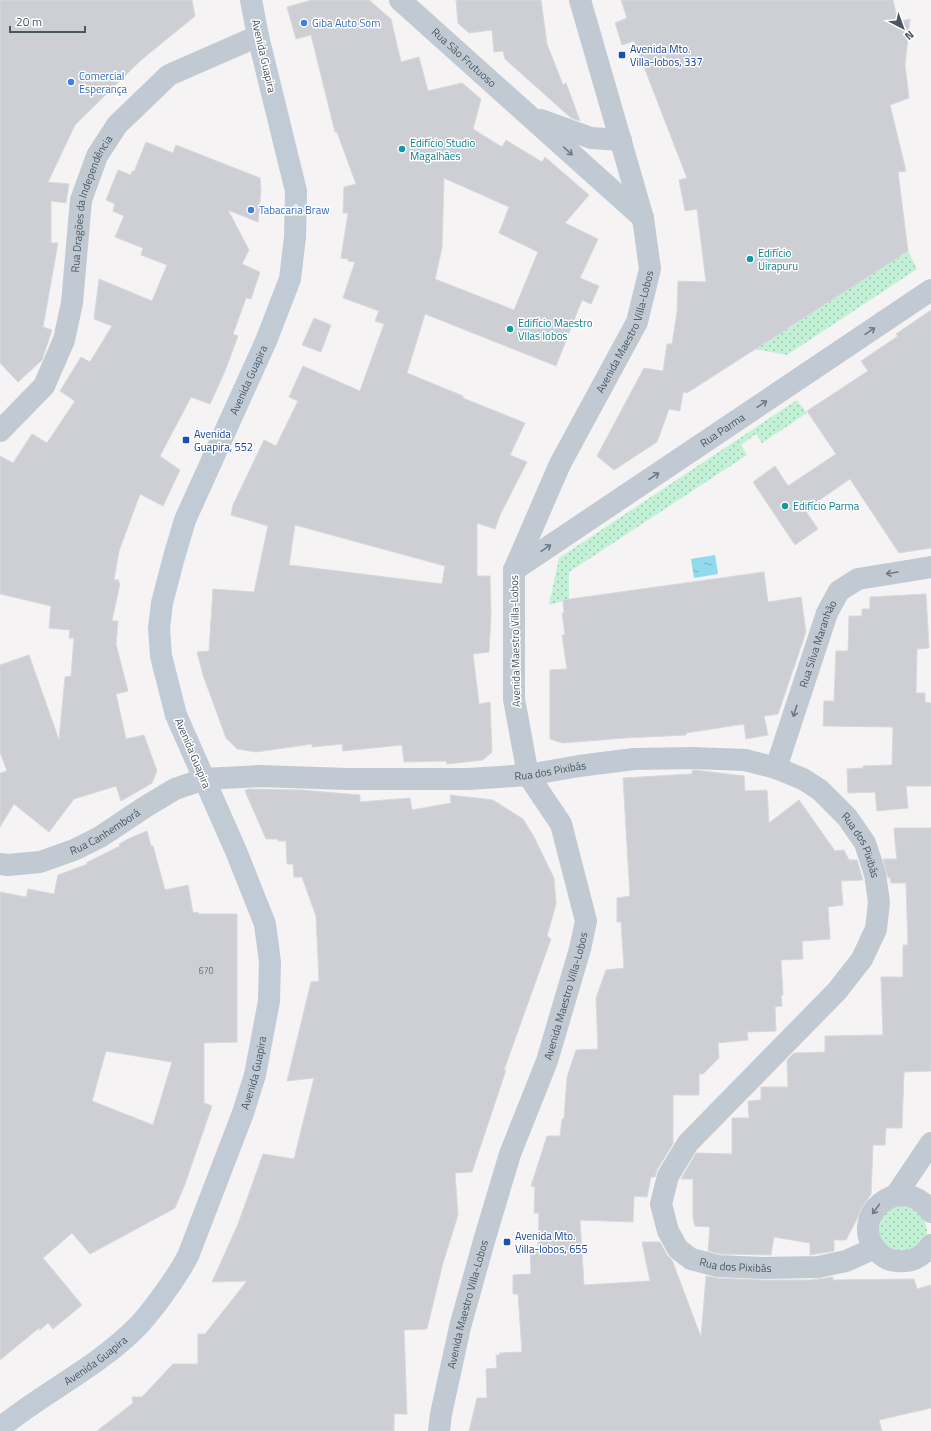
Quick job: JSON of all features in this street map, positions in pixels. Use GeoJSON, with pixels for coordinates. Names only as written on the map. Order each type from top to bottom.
{"type":"FeatureCollection","features":[{"type":"Feature","properties":{"kind":"main road","name":"Avenida Guapira"},"geometry":{"type":"LineString","coordinates":[[0,1428],[19,1412],[69,1380],[123,1340],[139,1325],[177,1276],[188,1256],[243,1113],[255,1075],[263,1038],[269,1001],[270,962],[265,924],[236,851],[176,715],[160,656],[159,628],[162,603],[185,520],[266,341],[290,279],[295,237],[296,191],[258,36],[251,0]]}},
{"type":"Feature","properties":{"kind":"street","name":"Rua São Frutuoso"},"geometry":{"type":"LineString","coordinates":[[400,0],[643,218]]}},
{"type":"Feature","properties":{"kind":"street","name":"Avenida Maestro Villa-Lobos"},"geometry":{"type":"LineString","coordinates":[[439,1431],[441,1414],[460,1327],[484,1241],[510,1154],[547,1061],[580,949],[586,921],[561,824],[528,775],[514,699],[514,570],[560,464],[637,322],[650,269],[643,218],[580,0]]}},
{"type":"Feature","properties":{"kind":"street","name":"Rua Dragões da Independência"},"geometry":{"type":"LineString","coordinates":[[0,432],[44,386],[64,340],[72,303],[81,200],[97,156],[117,125],[169,75],[258,36]]}},
{"type":"Feature","properties":{"kind":"street","name":"Rua São Frutuoso"},"geometry":{"type":"LineString","coordinates":[[528,116],[591,138],[621,140]]}},
{"type":"Feature","properties":{"kind":"street","name":"Rua Parma"},"geometry":{"type":"LineString","coordinates":[[514,570],[931,290]]}},
{"type":"Feature","properties":{"kind":"street","name":"Rua Silva Maranhão"},"geometry":{"type":"LineString","coordinates":[[776,768],[827,613],[838,591],[858,579],[931,567]]}},
{"type":"Feature","properties":{"kind":"street","name":"Rua dos Pixibás"},"geometry":{"type":"LineString","coordinates":[[204,779],[260,776],[347,779],[461,779],[528,775],[579,766],[634,759],[694,758],[746,760],[776,768],[803,779],[820,790],[847,817],[866,843],[875,874],[879,902],[876,929],[862,959],[837,991],[688,1143],[668,1176],[661,1204],[668,1231],[678,1249],[691,1259],[718,1266],[762,1268],[818,1267],[846,1261],[875,1248]]}},
{"type":"Feature","properties":{"kind":"street","name":"Rua Canhemborá"},"geometry":{"type":"LineString","coordinates":[[0,864],[8,865],[40,862],[74,850],[100,837],[145,807],[176,789],[204,779]]}},
{"type":"Feature","properties":{"kind":"street"},"geometry":{"type":"LineString","coordinates":[[896,1196],[931,1143]]}},
{"type":"Feature","properties":{"kind":"street"},"geometry":{"type":"LineString","coordinates":[[926,1254],[904,1262],[894,1261],[883,1256],[875,1248],[870,1238],[868,1227],[876,1206],[885,1199],[896,1196],[906,1195],[917,1198],[926,1204],[931,1212]]}},
{"type":"Feature","properties":{"kind":"green space"},"geometry":{"type":"Polygon","coordinates":[[[908,251],[917,269],[787,355],[755,349],[908,251]]]}},
{"type":"Feature","properties":{"kind":"green space"},"geometry":{"type":"Polygon","coordinates":[[[797,400],[807,413],[762,443],[756,434],[741,445],[747,455],[569,572],[569,599],[549,605],[559,558],[797,400]]]}},
{"type":"Feature","properties":{"kind":"green space"},"geometry":{"type":"Polygon","coordinates":[[[909,1205],[923,1218],[927,1227],[926,1237],[916,1250],[892,1252],[880,1240],[878,1224],[881,1217],[893,1206],[909,1205]]]}},
{"type":"Feature","properties":{"kind":"water"},"geometry":{"type":"Polygon","coordinates":[[[715,555],[718,574],[694,578],[691,559],[715,555]]]}},
{"type":"Feature","properties":{"kind":"building"},"geometry":{"type":"Polygon","coordinates":[[[0,0],[192,0],[195,16],[140,61],[75,125],[48,182],[69,184],[66,203],[51,201],[51,243],[58,243],[43,327],[52,330],[42,360],[18,382],[0,363],[0,0]]]}},
{"type":"Feature","properties":{"kind":"building"},"geometry":{"type":"Polygon","coordinates":[[[312,0],[369,0],[391,19],[401,62],[419,57],[428,91],[462,83],[481,99],[473,129],[502,147],[506,140],[542,162],[545,157],[589,195],[565,223],[598,239],[580,278],[599,286],[591,304],[582,300],[556,366],[425,314],[407,373],[525,423],[510,455],[527,462],[500,515],[495,529],[477,523],[477,576],[490,576],[491,614],[489,652],[473,654],[479,704],[490,702],[492,752],[483,760],[447,764],[446,761],[404,762],[402,745],[343,751],[342,744],[312,747],[312,744],[256,752],[237,749],[226,738],[203,675],[197,652],[209,651],[213,589],[254,592],[268,526],[231,515],[233,505],[264,440],[276,446],[298,401],[289,397],[303,366],[360,391],[384,324],[375,321],[379,311],[343,298],[355,262],[341,258],[348,213],[343,213],[344,187],[356,184],[337,132],[335,132],[311,35],[296,39],[287,7],[312,0]],[[444,178],[442,248],[435,279],[514,310],[538,252],[499,233],[509,207],[444,178]],[[295,525],[289,565],[442,584],[445,566],[295,525]]]}},
{"type":"Feature","properties":{"kind":"building"},"geometry":{"type":"Polygon","coordinates":[[[456,0],[541,0],[547,44],[563,85],[566,83],[580,121],[571,118],[505,59],[503,51],[494,52],[492,30],[469,33],[458,23],[456,0]]]}},
{"type":"Feature","properties":{"kind":"building"},"geometry":{"type":"Polygon","coordinates":[[[621,0],[893,0],[898,22],[910,19],[905,65],[909,98],[890,105],[906,171],[898,172],[908,251],[687,393],[683,392],[680,411],[669,409],[657,442],[614,470],[597,456],[644,368],[663,371],[667,344],[672,344],[677,312],[678,281],[706,282],[697,209],[685,211],[679,180],[687,178],[634,41],[622,45],[615,23],[627,18],[621,0]]]}},
{"type":"Feature","properties":{"kind":"building"},"geometry":{"type":"Polygon","coordinates":[[[146,142],[173,153],[176,145],[260,178],[261,190],[258,222],[228,210],[249,250],[242,264],[260,272],[251,299],[246,298],[233,334],[238,336],[225,371],[210,404],[191,397],[160,456],[180,470],[163,506],[140,494],[119,551],[114,580],[119,580],[118,582],[120,583],[112,621],[118,621],[116,644],[128,691],[116,694],[126,739],[144,735],[157,771],[152,783],[121,801],[116,786],[74,799],[49,832],[14,804],[0,827],[0,773],[7,771],[0,752],[0,665],[29,655],[59,740],[65,677],[71,676],[74,638],[69,638],[70,630],[49,628],[51,606],[0,594],[0,456],[13,463],[32,434],[47,443],[75,401],[60,391],[81,357],[90,362],[112,326],[94,319],[99,279],[152,301],[167,265],[141,255],[143,248],[115,237],[124,216],[113,211],[115,204],[106,200],[118,170],[131,175],[132,171],[134,172],[146,142]]]}},
{"type":"Feature","properties":{"kind":"building"},"geometry":{"type":"Polygon","coordinates":[[[931,310],[931,548],[899,553],[850,479],[805,510],[818,529],[795,545],[753,482],[775,466],[788,486],[836,454],[807,411],[868,371],[861,361],[898,336],[896,334],[931,310]]]}},
{"type":"Feature","properties":{"kind":"building"},"geometry":{"type":"Polygon","coordinates":[[[314,318],[331,325],[321,352],[302,345],[314,318]]]}},
{"type":"Feature","properties":{"kind":"building"},"geometry":{"type":"Polygon","coordinates":[[[764,572],[768,602],[801,597],[806,632],[778,714],[764,716],[768,735],[746,739],[744,724],[686,733],[686,735],[562,743],[550,739],[550,670],[567,669],[562,635],[565,635],[562,613],[564,613],[563,600],[764,572]]]}},
{"type":"Feature","properties":{"kind":"building"},"geometry":{"type":"Polygon","coordinates":[[[926,594],[929,648],[917,649],[916,693],[925,693],[925,702],[931,703],[931,786],[906,786],[908,808],[877,811],[875,792],[848,793],[847,769],[863,768],[863,766],[892,765],[893,727],[823,726],[824,701],[834,701],[836,651],[848,651],[849,616],[862,616],[862,609],[870,609],[870,597],[926,594]]]}},
{"type":"Feature","properties":{"kind":"building"},"geometry":{"type":"Polygon","coordinates":[[[692,771],[744,776],[745,791],[767,790],[769,823],[799,800],[835,851],[844,850],[849,860],[857,860],[863,880],[841,881],[843,905],[828,907],[830,939],[802,941],[803,959],[781,960],[783,995],[781,996],[782,1006],[775,1007],[776,1031],[747,1032],[748,1040],[718,1043],[719,1058],[703,1074],[699,1074],[699,1095],[673,1095],[673,1144],[657,1170],[655,1177],[651,1177],[647,1197],[634,1196],[633,1222],[580,1220],[584,1285],[650,1281],[642,1242],[660,1242],[667,1255],[672,1260],[701,1337],[706,1276],[761,1280],[811,1280],[833,1277],[833,1280],[914,1279],[917,1289],[931,1285],[931,1408],[879,1420],[882,1431],[469,1431],[477,1398],[487,1398],[486,1369],[497,1368],[496,1355],[500,1355],[499,1353],[522,1352],[518,1294],[513,1294],[513,1275],[531,1274],[530,1249],[538,1249],[539,1213],[534,1213],[535,1187],[531,1186],[547,1136],[560,1136],[562,1119],[564,1119],[567,1077],[576,1050],[598,1049],[596,998],[606,970],[624,968],[621,922],[617,922],[617,898],[630,896],[623,778],[692,774],[692,771]]]}},
{"type":"Feature","properties":{"kind":"building"},"geometry":{"type":"Polygon","coordinates":[[[248,789],[301,790],[360,795],[360,802],[410,798],[412,810],[451,803],[450,795],[493,800],[523,819],[533,835],[554,878],[556,904],[547,936],[551,939],[504,1070],[506,1070],[472,1172],[455,1173],[458,1215],[443,1263],[427,1329],[404,1330],[407,1414],[394,1414],[394,1431],[97,1431],[133,1403],[132,1397],[142,1397],[173,1364],[198,1364],[198,1334],[205,1334],[247,1281],[212,1282],[238,1224],[263,1154],[294,1159],[314,1078],[287,1081],[311,982],[319,981],[316,916],[302,877],[294,877],[293,864],[287,864],[286,841],[266,839],[245,791],[248,789]]]}},
{"type":"Feature","properties":{"kind":"building"},"geometry":{"type":"Polygon","coordinates":[[[894,828],[931,828],[931,1071],[904,1072],[902,1128],[886,1128],[885,1145],[873,1145],[871,1194],[861,1209],[846,1240],[834,1240],[834,1251],[810,1255],[810,1243],[774,1237],[771,1255],[720,1254],[708,1251],[710,1227],[695,1226],[693,1217],[693,1179],[681,1179],[696,1153],[732,1154],[732,1118],[749,1118],[748,1101],[761,1100],[761,1087],[788,1087],[787,1060],[794,1053],[825,1052],[825,1036],[883,1035],[881,977],[903,977],[903,945],[908,945],[906,883],[891,883],[890,877],[888,878],[883,859],[897,859],[894,828]]]}},
{"type":"Feature","properties":{"kind":"building"},"geometry":{"type":"Polygon","coordinates":[[[147,831],[151,846],[153,846],[165,890],[188,885],[193,913],[237,914],[237,1042],[204,1043],[204,1103],[212,1106],[185,1184],[175,1208],[90,1254],[72,1233],[43,1258],[82,1305],[53,1329],[48,1323],[40,1330],[39,1328],[0,1360],[0,892],[26,897],[28,889],[54,894],[58,875],[88,864],[86,863],[120,846],[119,844],[147,831]],[[106,1051],[92,1101],[153,1125],[172,1062],[106,1051]]]}},
{"type":"Feature","properties":{"kind":"place","name":"Giba Auto Som"},"geometry":{"type":"Point","coordinates":[304,23]}},
{"type":"Feature","properties":{"kind":"place","name":"Avenida Mto. Villa-lobos, 337"},"geometry":{"type":"Point","coordinates":[622,55]}},
{"type":"Feature","properties":{"kind":"place","name":"Comercial Esperança"},"geometry":{"type":"Point","coordinates":[71,82]}},
{"type":"Feature","properties":{"kind":"place","name":"Edifício Studio Magalhães"},"geometry":{"type":"Point","coordinates":[402,149]}},
{"type":"Feature","properties":{"kind":"place","name":"Tabacaria Braw"},"geometry":{"type":"Point","coordinates":[251,210]}},
{"type":"Feature","properties":{"kind":"place","name":"Edifício Uirapuru"},"geometry":{"type":"Point","coordinates":[750,259]}},
{"type":"Feature","properties":{"kind":"place","name":"Edifício Maestro Vllas lobos"},"geometry":{"type":"Point","coordinates":[510,329]}},
{"type":"Feature","properties":{"kind":"place","name":"Avenida Guapira, 552"},"geometry":{"type":"Point","coordinates":[186,440]}},
{"type":"Feature","properties":{"kind":"place","name":"Edifício Parma"},"geometry":{"type":"Point","coordinates":[785,506]}},
{"type":"Feature","properties":{"kind":"place","name":"Avenida Mto. Villa-lobos, 655"},"geometry":{"type":"Point","coordinates":[507,1242]}}]}
